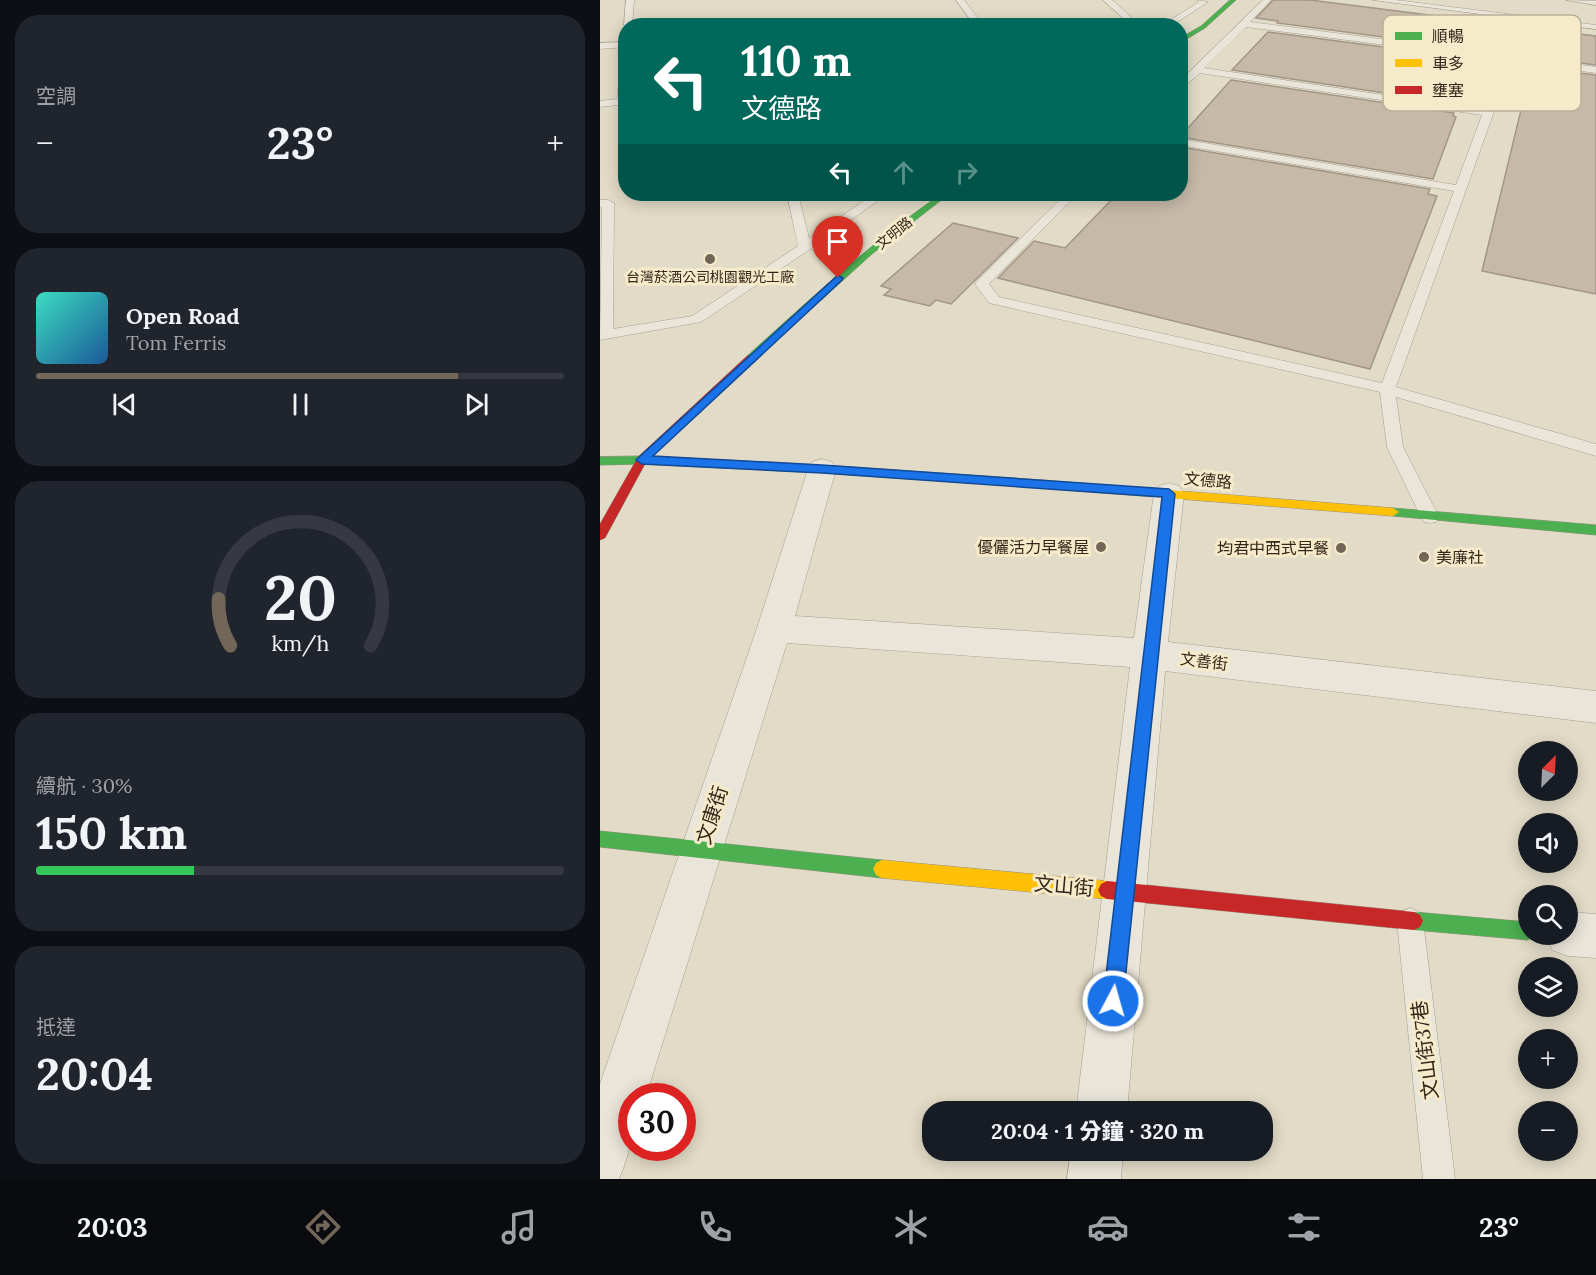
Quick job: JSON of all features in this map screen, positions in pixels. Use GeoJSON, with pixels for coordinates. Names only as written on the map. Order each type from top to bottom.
{"type":"FeatureCollection","features":[{"type":"Feature","properties":{"kind":"street"},"geometry":{"type":"LineString","coordinates":[[1188,36],[1203,27],[1233,0]]}},
{"type":"Feature","properties":{"kind":"street","name":"文明路"},"geometry":{"type":"LineString","coordinates":[[600,534],[642,460],[822,292],[935,201]]}},
{"type":"Feature","properties":{"kind":"street","name":"文德路"},"geometry":{"type":"LineString","coordinates":[[600,461],[642,460],[822,469],[1169,494],[1596,530]]}},
{"type":"Feature","properties":{"kind":"street","name":"文康街"},"geometry":{"type":"LineString","coordinates":[[600,1161],[774,628],[822,469]]}},
{"type":"Feature","properties":{"kind":"street"},"geometry":{"type":"LineString","coordinates":[[1102,1101],[1149,654],[1169,494]]}},
{"type":"Feature","properties":{"kind":"street","name":"文善街"},"geometry":{"type":"LineString","coordinates":[[774,628],[1149,654],[1596,707]]}},
{"type":"Feature","properties":{"kind":"street","name":"文山街"},"geometry":{"type":"LineString","coordinates":[[600,839],[700,852],[1518,930]]}},
{"type":"Feature","properties":{"kind":"street"},"geometry":{"type":"LineString","coordinates":[[1578,935],[1596,936]]}},
{"type":"Feature","properties":{"kind":"street"},"geometry":{"type":"LineString","coordinates":[[1094,1179],[1096,1161]]}},
{"type":"Feature","properties":{"kind":"lane"},"geometry":{"type":"LineString","coordinates":[[629,18],[630,0]]}},
{"type":"Feature","properties":{"kind":"lane"},"geometry":{"type":"LineString","coordinates":[[960,0],[974,18]]}},
{"type":"Feature","properties":{"kind":"lane"},"geometry":{"type":"LineString","coordinates":[[1107,0],[1128,18]]}},
{"type":"Feature","properties":{"kind":"lane"},"geometry":{"type":"LineString","coordinates":[[1178,18],[1204,2],[1201,0]]}},
{"type":"Feature","properties":{"kind":"lane"},"geometry":{"type":"LineString","coordinates":[[1188,80],[1267,0]]}},
{"type":"Feature","properties":{"kind":"lane"},"geometry":{"type":"LineString","coordinates":[[1377,0],[1506,15]]}},
{"type":"Feature","properties":{"kind":"lane"},"geometry":{"type":"LineString","coordinates":[[1570,0],[1596,3]]}},
{"type":"Feature","properties":{"kind":"lane"},"geometry":{"type":"LineString","coordinates":[[1244,24],[1383,42]]}},
{"type":"Feature","properties":{"kind":"lane"},"geometry":{"type":"LineString","coordinates":[[1581,25],[1596,27]]}},
{"type":"Feature","properties":{"kind":"lane"},"geometry":{"type":"LineString","coordinates":[[600,46],[618,45]]}},
{"type":"Feature","properties":{"kind":"lane"},"geometry":{"type":"LineString","coordinates":[[1581,68],[1596,70]]}},
{"type":"Feature","properties":{"kind":"lane"},"geometry":{"type":"LineString","coordinates":[[1199,70],[1383,98]]}},
{"type":"Feature","properties":{"kind":"lane"},"geometry":{"type":"LineString","coordinates":[[600,104],[618,102]]}},
{"type":"Feature","properties":{"kind":"lane"},"geometry":{"type":"LineString","coordinates":[[1467,111],[1487,114]]}},
{"type":"Feature","properties":{"kind":"lane"},"geometry":{"type":"LineString","coordinates":[[1430,517],[1395,447],[1388,389],[1488,111]]}},
{"type":"Feature","properties":{"kind":"lane"},"geometry":{"type":"LineString","coordinates":[[1188,143],[1459,189]]}},
{"type":"Feature","properties":{"kind":"lane"},"geometry":{"type":"LineString","coordinates":[[794,201],[805,247]]}},
{"type":"Feature","properties":{"kind":"lane"},"geometry":{"type":"LineString","coordinates":[[600,204],[608,203],[603,237],[603,335],[696,319],[871,201]]}},
{"type":"Feature","properties":{"kind":"lane"},"geometry":{"type":"LineString","coordinates":[[1065,201],[982,284],[994,300],[1388,389],[1596,450]]}},
{"type":"Feature","properties":{"kind":"lane","name":"文山街37巷"},"geometry":{"type":"LineString","coordinates":[[1410,921],[1439,1179]]}},
{"type":"Feature","properties":{"kind":"building"},"geometry":{"type":"Polygon","coordinates":[[[1273,0],[1310,0],[1429,15],[1383,15],[1383,37],[1277,23],[1278,21],[1256,18],[1273,0]]]}},
{"type":"Feature","properties":{"kind":"building"},"geometry":{"type":"Polygon","coordinates":[[[1268,32],[1383,47],[1383,93],[1232,70],[1268,32]]]}},
{"type":"Feature","properties":{"kind":"building"},"geometry":{"type":"Polygon","coordinates":[[[1581,34],[1596,36],[1596,65],[1581,63],[1581,34]]]}},
{"type":"Feature","properties":{"kind":"building"},"geometry":{"type":"Polygon","coordinates":[[[1581,73],[1596,75],[1596,294],[1482,271],[1521,111],[1581,111],[1581,73]]]}},
{"type":"Feature","properties":{"kind":"building"},"geometry":{"type":"Polygon","coordinates":[[[1231,80],[1383,102],[1383,111],[1440,111],[1454,113],[1453,116],[1456,117],[1433,179],[1188,138],[1188,128],[1231,80]]]}},
{"type":"Feature","properties":{"kind":"building"},"geometry":{"type":"Polygon","coordinates":[[[1188,148],[1430,189],[1428,194],[1437,196],[1370,369],[998,278],[1034,241],[1065,248],[1110,201],[1188,201],[1188,148]]]}},
{"type":"Feature","properties":{"kind":"building"},"geometry":{"type":"Polygon","coordinates":[[[953,223],[1018,238],[951,304],[936,300],[930,306],[884,295],[891,289],[881,286],[953,223]]]}},
{"type":"Feature","properties":{"kind":"traffic: fast"},"geometry":{"type":"LineString","coordinates":[[1188,36],[1203,27],[1233,0]]}},
{"type":"Feature","properties":{"kind":"traffic: fast"},"geometry":{"type":"LineString","coordinates":[[751,358],[869,252],[935,201]]}},
{"type":"Feature","properties":{"kind":"traffic: fast"},"geometry":{"type":"LineString","coordinates":[[600,461],[642,460],[822,469],[1042,484]]}},
{"type":"Feature","properties":{"kind":"traffic: fast"},"geometry":{"type":"LineString","coordinates":[[1393,512],[1596,530]]}},
{"type":"Feature","properties":{"kind":"traffic: fast"},"geometry":{"type":"LineString","coordinates":[[600,839],[882,869]]}},
{"type":"Feature","properties":{"kind":"traffic: fast"},"geometry":{"type":"LineString","coordinates":[[1414,921],[1518,930]]}},
{"type":"Feature","properties":{"kind":"traffic: slow"},"geometry":{"type":"LineString","coordinates":[[1042,484],[1393,512]]}},
{"type":"Feature","properties":{"kind":"traffic: slow"},"geometry":{"type":"LineString","coordinates":[[882,869],[1107,890]]}},
{"type":"Feature","properties":{"kind":"traffic: jam"},"geometry":{"type":"LineString","coordinates":[[600,535],[642,460],[751,358]]}},
{"type":"Feature","properties":{"kind":"traffic: jam"},"geometry":{"type":"LineString","coordinates":[[1107,890],[1414,921]]}},
{"type":"Feature","properties":{"kind":"place","name":"台灣菸酒公司桃園觀光工廠"},"geometry":{"type":"Point","coordinates":[710,259]}},
{"type":"Feature","properties":{"kind":"place","name":"優儷活力早餐屋"},"geometry":{"type":"Point","coordinates":[1101,547]}},
{"type":"Feature","properties":{"kind":"place","name":"均君中西式早餐"},"geometry":{"type":"Point","coordinates":[1341,548]}},
{"type":"Feature","properties":{"kind":"place","name":"美廉社"},"geometry":{"type":"Point","coordinates":[1424,557]}},
{"type":"Feature","properties":{"kind":"route"},"geometry":{"type":"LineString","coordinates":[[838,278],[642,460],[822,469],[1169,494],[1149,654],[1113,1001]]}}]}
